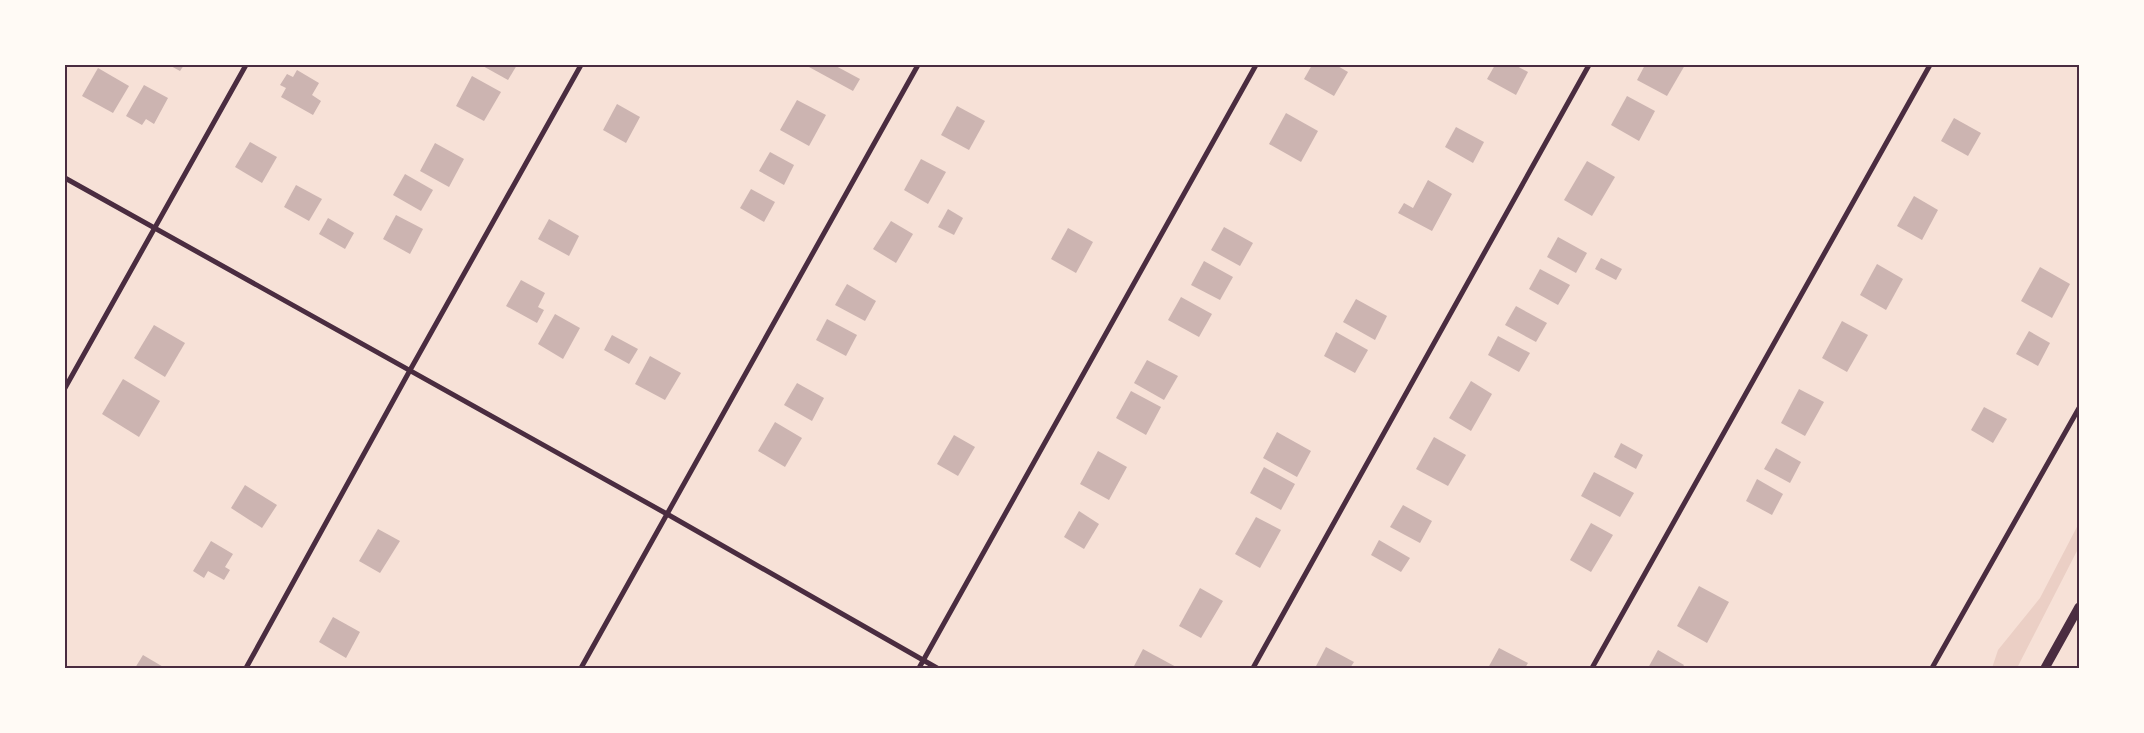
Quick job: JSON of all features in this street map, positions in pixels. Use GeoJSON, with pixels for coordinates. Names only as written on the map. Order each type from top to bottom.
{"type":"FeatureCollection","features":[{"type":"Feature","properties":{"kind":"street"},"geometry":{"type":"LineString","coordinates":[[65,388],[246,65]]}},
{"type":"Feature","properties":{"kind":"street"},"geometry":{"type":"LineString","coordinates":[[246,668],[581,65]]}},
{"type":"Feature","properties":{"kind":"street"},"geometry":{"type":"LineString","coordinates":[[580,668],[918,65]]}},
{"type":"Feature","properties":{"kind":"street"},"geometry":{"type":"LineString","coordinates":[[919,668],[1256,65]]}},
{"type":"Feature","properties":{"kind":"street"},"geometry":{"type":"LineString","coordinates":[[1254,668],[1589,65]]}},
{"type":"Feature","properties":{"kind":"street"},"geometry":{"type":"LineString","coordinates":[[1592,668],[1930,65]]}},
{"type":"Feature","properties":{"kind":"street"},"geometry":{"type":"LineString","coordinates":[[65,178],[409,372],[667,514],[937,668]]}},
{"type":"Feature","properties":{"kind":"street"},"geometry":{"type":"LineString","coordinates":[[1932,668],[2079,408]]}},
{"type":"Feature","properties":{"kind":"street"},"geometry":{"type":"LineString","coordinates":[[2045,668],[2079,607]]}},
{"type":"Feature","properties":{"kind":"shaded area"},"geometry":{"type":"Polygon","coordinates":[[[2079,523],[2079,547],[2017,668],[1992,668],[1998,650],[2040,598],[2079,523]]]}},
{"type":"Feature","properties":{"kind":"building"},"geometry":{"type":"Polygon","coordinates":[[[169,65],[184,65],[180,71],[169,65]]]}},
{"type":"Feature","properties":{"kind":"building"},"geometry":{"type":"Polygon","coordinates":[[[481,65],[517,65],[508,80],[481,65]]]}},
{"type":"Feature","properties":{"kind":"building"},"geometry":{"type":"Polygon","coordinates":[[[809,65],[834,65],[860,79],[853,91],[809,67],[809,65]]]}},
{"type":"Feature","properties":{"kind":"building"},"geometry":{"type":"Polygon","coordinates":[[[1312,65],[1336,65],[1348,72],[1334,96],[1304,79],[1312,65]]]}},
{"type":"Feature","properties":{"kind":"building"},"geometry":{"type":"Polygon","coordinates":[[[1495,65],[1515,65],[1528,72],[1516,95],[1487,79],[1495,65]]]}},
{"type":"Feature","properties":{"kind":"building"},"geometry":{"type":"Polygon","coordinates":[[[1645,65],[1685,65],[1667,96],[1637,80],[1645,65]]]}},
{"type":"Feature","properties":{"kind":"building"},"geometry":{"type":"Polygon","coordinates":[[[98,68],[129,86],[113,113],[82,96],[98,68]]]}},
{"type":"Feature","properties":{"kind":"building"},"geometry":{"type":"Polygon","coordinates":[[[297,70],[319,83],[312,95],[321,101],[313,115],[281,97],[286,88],[280,85],[287,74],[293,77],[297,70]]]}},
{"type":"Feature","properties":{"kind":"building"},"geometry":{"type":"Polygon","coordinates":[[[472,76],[501,92],[484,121],[456,106],[472,76]]]}},
{"type":"Feature","properties":{"kind":"building"},"geometry":{"type":"Polygon","coordinates":[[[144,85],[168,98],[154,124],[146,119],[142,125],[126,116],[144,85]]]}},
{"type":"Feature","properties":{"kind":"building"},"geometry":{"type":"Polygon","coordinates":[[[1627,96],[1655,111],[1639,141],[1611,125],[1627,96]]]}},
{"type":"Feature","properties":{"kind":"building"},"geometry":{"type":"Polygon","coordinates":[[[797,100],[826,115],[809,146],[780,130],[797,100]]]}},
{"type":"Feature","properties":{"kind":"building"},"geometry":{"type":"Polygon","coordinates":[[[617,104],[640,117],[626,143],[603,130],[617,104]]]}},
{"type":"Feature","properties":{"kind":"building"},"geometry":{"type":"Polygon","coordinates":[[[957,106],[985,121],[969,150],[941,135],[957,106]]]}},
{"type":"Feature","properties":{"kind":"building"},"geometry":{"type":"Polygon","coordinates":[[[1286,113],[1318,131],[1301,162],[1269,144],[1286,113]]]}},
{"type":"Feature","properties":{"kind":"building"},"geometry":{"type":"Polygon","coordinates":[[[1954,118],[1981,133],[1968,156],[1941,141],[1954,118]]]}},
{"type":"Feature","properties":{"kind":"building"},"geometry":{"type":"Polygon","coordinates":[[[1456,127],[1484,142],[1473,163],[1445,147],[1456,127]]]}},
{"type":"Feature","properties":{"kind":"building"},"geometry":{"type":"Polygon","coordinates":[[[250,142],[277,157],[262,183],[235,167],[250,142]]]}},
{"type":"Feature","properties":{"kind":"building"},"geometry":{"type":"Polygon","coordinates":[[[435,143],[464,159],[449,187],[420,171],[435,143]]]}},
{"type":"Feature","properties":{"kind":"building"},"geometry":{"type":"Polygon","coordinates":[[[770,152],[794,165],[784,185],[759,171],[770,152]]]}},
{"type":"Feature","properties":{"kind":"building"},"geometry":{"type":"Polygon","coordinates":[[[921,159],[946,172],[928,204],[904,190],[921,159]]]}},
{"type":"Feature","properties":{"kind":"building"},"geometry":{"type":"Polygon","coordinates":[[[1587,161],[1615,177],[1592,216],[1564,200],[1587,161]]]}},
{"type":"Feature","properties":{"kind":"building"},"geometry":{"type":"Polygon","coordinates":[[[405,174],[433,190],[421,211],[393,195],[405,174]]]}},
{"type":"Feature","properties":{"kind":"building"},"geometry":{"type":"Polygon","coordinates":[[[1428,180],[1452,194],[1432,231],[1398,213],[1404,203],[1413,208],[1428,180]]]}},
{"type":"Feature","properties":{"kind":"building"},"geometry":{"type":"Polygon","coordinates":[[[296,185],[322,199],[309,221],[284,207],[296,185]]]}},
{"type":"Feature","properties":{"kind":"building"},"geometry":{"type":"Polygon","coordinates":[[[751,189],[775,202],[764,222],[740,208],[751,189]]]}},
{"type":"Feature","properties":{"kind":"building"},"geometry":{"type":"Polygon","coordinates":[[[1914,196],[1938,210],[1922,240],[1897,226],[1914,196]]]}},
{"type":"Feature","properties":{"kind":"building"},"geometry":{"type":"Polygon","coordinates":[[[948,209],[963,218],[954,235],[938,227],[948,209]]]}},
{"type":"Feature","properties":{"kind":"building"},"geometry":{"type":"Polygon","coordinates":[[[396,215],[423,229],[410,254],[383,239],[396,215]]]}},
{"type":"Feature","properties":{"kind":"building"},"geometry":{"type":"Polygon","coordinates":[[[328,218],[354,233],[345,249],[319,234],[328,218]]]}},
{"type":"Feature","properties":{"kind":"building"},"geometry":{"type":"Polygon","coordinates":[[[549,219],[579,236],[569,256],[538,239],[549,219]]]}},
{"type":"Feature","properties":{"kind":"building"},"geometry":{"type":"Polygon","coordinates":[[[891,221],[913,234],[896,263],[873,249],[891,221]]]}},
{"type":"Feature","properties":{"kind":"building"},"geometry":{"type":"Polygon","coordinates":[[[1224,227],[1253,243],[1240,266],[1211,250],[1224,227]]]}},
{"type":"Feature","properties":{"kind":"building"},"geometry":{"type":"Polygon","coordinates":[[[1068,228],[1093,242],[1076,273],[1051,259],[1068,228]]]}},
{"type":"Feature","properties":{"kind":"building"},"geometry":{"type":"Polygon","coordinates":[[[1558,237],[1587,253],[1576,273],[1547,257],[1558,237]]]}},
{"type":"Feature","properties":{"kind":"building"},"geometry":{"type":"Polygon","coordinates":[[[1601,258],[1622,269],[1616,280],[1595,269],[1601,258]]]}},
{"type":"Feature","properties":{"kind":"building"},"geometry":{"type":"Polygon","coordinates":[[[1204,261],[1233,277],[1220,300],[1191,285],[1204,261]]]}},
{"type":"Feature","properties":{"kind":"building"},"geometry":{"type":"Polygon","coordinates":[[[1877,264],[1903,279],[1886,310],[1860,295],[1877,264]]]}},
{"type":"Feature","properties":{"kind":"building"},"geometry":{"type":"Polygon","coordinates":[[[2040,267],[2070,284],[2052,318],[2021,301],[2040,267]]]}},
{"type":"Feature","properties":{"kind":"building"},"geometry":{"type":"Polygon","coordinates":[[[1540,269],[1570,285],[1558,305],[1529,289],[1540,269]]]}},
{"type":"Feature","properties":{"kind":"building"},"geometry":{"type":"Polygon","coordinates":[[[521,280],[545,293],[538,307],[544,310],[537,323],[506,306],[521,280]]]}},
{"type":"Feature","properties":{"kind":"building"},"geometry":{"type":"Polygon","coordinates":[[[847,284],[876,301],[865,321],[835,305],[847,284]]]}},
{"type":"Feature","properties":{"kind":"building"},"geometry":{"type":"Polygon","coordinates":[[[1181,297],[1212,314],[1199,337],[1168,320],[1181,297]]]}},
{"type":"Feature","properties":{"kind":"building"},"geometry":{"type":"Polygon","coordinates":[[[1356,299],[1387,316],[1375,340],[1343,322],[1356,299]]]}},
{"type":"Feature","properties":{"kind":"building"},"geometry":{"type":"Polygon","coordinates":[[[1516,306],[1547,323],[1536,342],[1505,325],[1516,306]]]}},
{"type":"Feature","properties":{"kind":"building"},"geometry":{"type":"Polygon","coordinates":[[[555,314],[580,328],[563,359],[538,344],[555,314]]]}},
{"type":"Feature","properties":{"kind":"building"},"geometry":{"type":"Polygon","coordinates":[[[827,319],[857,335],[846,356],[816,340],[827,319]]]}},
{"type":"Feature","properties":{"kind":"building"},"geometry":{"type":"Polygon","coordinates":[[[1842,321],[1868,335],[1847,372],[1822,358],[1842,321]]]}},
{"type":"Feature","properties":{"kind":"building"},"geometry":{"type":"Polygon","coordinates":[[[154,325],[185,343],[165,377],[134,358],[154,325]]]}},
{"type":"Feature","properties":{"kind":"building"},"geometry":{"type":"Polygon","coordinates":[[[2029,331],[2050,343],[2038,366],[2016,354],[2029,331]]]}},
{"type":"Feature","properties":{"kind":"building"},"geometry":{"type":"Polygon","coordinates":[[[1336,332],[1368,350],[1355,373],[1324,356],[1336,332]]]}},
{"type":"Feature","properties":{"kind":"building"},"geometry":{"type":"Polygon","coordinates":[[[612,335],[638,349],[629,364],[604,350],[612,335]]]}},
{"type":"Feature","properties":{"kind":"building"},"geometry":{"type":"Polygon","coordinates":[[[1498,336],[1530,353],[1519,372],[1488,355],[1498,336]]]}},
{"type":"Feature","properties":{"kind":"building"},"geometry":{"type":"Polygon","coordinates":[[[650,356],[681,373],[665,400],[635,384],[650,356]]]}},
{"type":"Feature","properties":{"kind":"building"},"geometry":{"type":"Polygon","coordinates":[[[1147,360],[1178,376],[1164,400],[1134,383],[1147,360]]]}},
{"type":"Feature","properties":{"kind":"building"},"geometry":{"type":"Polygon","coordinates":[[[123,379],[160,401],[139,437],[102,414],[123,379]]]}},
{"type":"Feature","properties":{"kind":"building"},"geometry":{"type":"Polygon","coordinates":[[[1471,381],[1492,394],[1471,431],[1449,418],[1471,381]]]}},
{"type":"Feature","properties":{"kind":"building"},"geometry":{"type":"Polygon","coordinates":[[[797,383],[824,398],[812,421],[784,405],[797,383]]]}},
{"type":"Feature","properties":{"kind":"building"},"geometry":{"type":"Polygon","coordinates":[[[1799,389],[1824,402],[1805,436],[1781,423],[1799,389]]]}},
{"type":"Feature","properties":{"kind":"building"},"geometry":{"type":"Polygon","coordinates":[[[1131,391],[1161,407],[1146,435],[1116,418],[1131,391]]]}},
{"type":"Feature","properties":{"kind":"building"},"geometry":{"type":"Polygon","coordinates":[[[1984,407],[2007,419],[1993,443],[1971,430],[1984,407]]]}},
{"type":"Feature","properties":{"kind":"building"},"geometry":{"type":"Polygon","coordinates":[[[775,422],[802,438],[785,467],[758,451],[775,422]]]}},
{"type":"Feature","properties":{"kind":"building"},"geometry":{"type":"Polygon","coordinates":[[[1277,432],[1311,451],[1297,477],[1263,458],[1277,432]]]}},
{"type":"Feature","properties":{"kind":"building"},"geometry":{"type":"Polygon","coordinates":[[[954,435],[975,447],[958,476],[937,464],[954,435]]]}},
{"type":"Feature","properties":{"kind":"building"},"geometry":{"type":"Polygon","coordinates":[[[1434,437],[1466,455],[1448,486],[1416,469],[1434,437]]]}},
{"type":"Feature","properties":{"kind":"building"},"geometry":{"type":"Polygon","coordinates":[[[1621,443],[1643,455],[1636,469],[1614,457],[1621,443]]]}},
{"type":"Feature","properties":{"kind":"building"},"geometry":{"type":"Polygon","coordinates":[[[1776,448],[1801,462],[1790,483],[1764,469],[1776,448]]]}},
{"type":"Feature","properties":{"kind":"building"},"geometry":{"type":"Polygon","coordinates":[[[1098,451],[1127,467],[1109,500],[1080,484],[1098,451]]]}},
{"type":"Feature","properties":{"kind":"building"},"geometry":{"type":"Polygon","coordinates":[[[1264,467],[1295,484],[1281,510],[1250,493],[1264,467]]]}},
{"type":"Feature","properties":{"kind":"building"},"geometry":{"type":"Polygon","coordinates":[[[1594,472],[1634,493],[1620,517],[1581,496],[1594,472]]]}},
{"type":"Feature","properties":{"kind":"building"},"geometry":{"type":"Polygon","coordinates":[[[1757,479],[1783,494],[1772,515],[1746,501],[1757,479]]]}},
{"type":"Feature","properties":{"kind":"building"},"geometry":{"type":"Polygon","coordinates":[[[245,485],[277,505],[262,528],[231,508],[245,485]]]}},
{"type":"Feature","properties":{"kind":"building"},"geometry":{"type":"Polygon","coordinates":[[[1403,505],[1432,521],[1420,543],[1390,527],[1403,505]]]}},
{"type":"Feature","properties":{"kind":"building"},"geometry":{"type":"Polygon","coordinates":[[[1079,511],[1099,524],[1084,549],[1064,537],[1079,511]]]}},
{"type":"Feature","properties":{"kind":"building"},"geometry":{"type":"Polygon","coordinates":[[[1256,517],[1281,530],[1260,568],[1235,554],[1256,517]]]}},
{"type":"Feature","properties":{"kind":"building"},"geometry":{"type":"Polygon","coordinates":[[[1591,523],[1613,535],[1591,572],[1570,560],[1591,523]]]}},
{"type":"Feature","properties":{"kind":"building"},"geometry":{"type":"Polygon","coordinates":[[[378,529],[400,541],[380,573],[359,561],[378,529]]]}},
{"type":"Feature","properties":{"kind":"building"},"geometry":{"type":"Polygon","coordinates":[[[1379,540],[1410,558],[1401,572],[1371,555],[1379,540]]]}},
{"type":"Feature","properties":{"kind":"building"},"geometry":{"type":"Polygon","coordinates":[[[211,541],[233,554],[225,567],[230,570],[224,580],[208,571],[204,578],[193,571],[211,541]]]}},
{"type":"Feature","properties":{"kind":"building"},"geometry":{"type":"Polygon","coordinates":[[[1699,586],[1729,602],[1707,643],[1677,626],[1699,586]]]}},
{"type":"Feature","properties":{"kind":"building"},"geometry":{"type":"Polygon","coordinates":[[[1200,588],[1223,601],[1201,638],[1179,626],[1200,588]]]}},
{"type":"Feature","properties":{"kind":"building"},"geometry":{"type":"Polygon","coordinates":[[[333,617],[360,632],[346,658],[319,642],[333,617]]]}},
{"type":"Feature","properties":{"kind":"building"},"geometry":{"type":"Polygon","coordinates":[[[1326,647],[1354,662],[1350,668],[1315,668],[1326,647]]]}},
{"type":"Feature","properties":{"kind":"building"},"geometry":{"type":"Polygon","coordinates":[[[1499,648],[1528,663],[1525,668],[1488,668],[1499,648]]]}},
{"type":"Feature","properties":{"kind":"building"},"geometry":{"type":"Polygon","coordinates":[[[1143,649],[1178,668],[1133,668],[1143,649]]]}},
{"type":"Feature","properties":{"kind":"building"},"geometry":{"type":"Polygon","coordinates":[[[1658,650],[1684,665],[1682,668],[1648,668],[1658,650]]]}},
{"type":"Feature","properties":{"kind":"building"},"geometry":{"type":"Polygon","coordinates":[[[143,655],[165,668],[135,668],[143,655]]]}}]}
